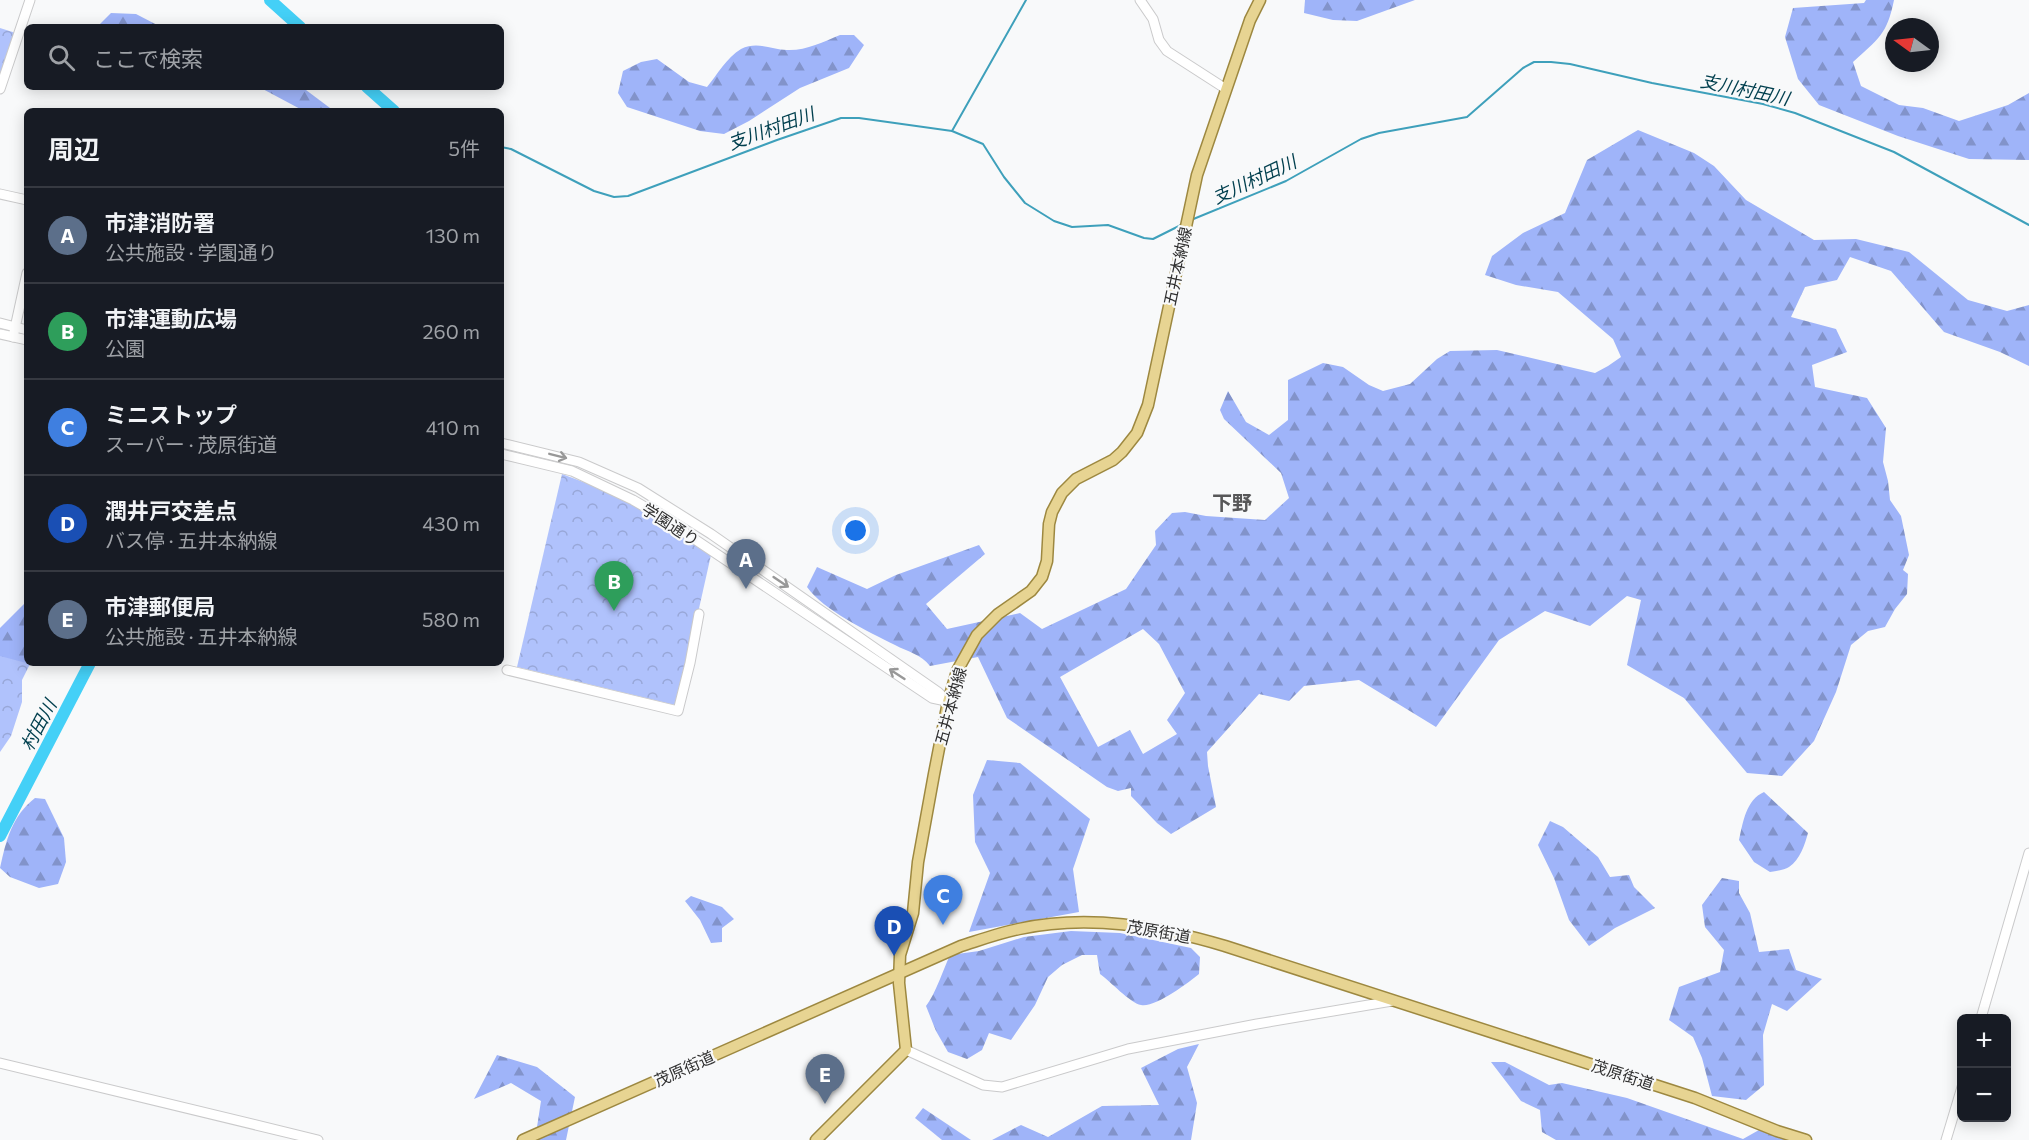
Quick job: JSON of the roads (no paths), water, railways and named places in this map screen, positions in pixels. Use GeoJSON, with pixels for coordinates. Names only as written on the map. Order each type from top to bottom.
{"type":"FeatureCollection","features":[{"type":"Feature","properties":{"kind":"main road","name":"五井本納線"},"geometry":{"type":"LineString","coordinates":[[906,1050],[900,955],[915,902],[918,862],[948,702],[961,662],[977,635],[998,614],[1031,591],[1042,577],[1047,561],[1049,524],[1062,493],[1076,479],[1113,460],[1137,433],[1148,405],[1197,175],[1250,20],[1260,0]]}},
{"type":"Feature","properties":{"kind":"main road","name":"茂原街道"},"geometry":{"type":"LineString","coordinates":[[522,1140],[961,946],[1020,928],[1091,922],[1117,923],[1181,933],[1695,1098],[1777,1131],[1806,1140]]}},
{"type":"Feature","properties":{"kind":"main road"},"geometry":{"type":"LineString","coordinates":[[816,1140],[906,1050]]}},
{"type":"Feature","properties":{"kind":"street"},"geometry":{"type":"LineString","coordinates":[[0,89],[30,0]]}},
{"type":"Feature","properties":{"kind":"street"},"geometry":{"type":"LineString","coordinates":[[1140,0],[1153,19],[1159,40],[1167,51],[1226,89]]}},
{"type":"Feature","properties":{"kind":"street"},"geometry":{"type":"LineString","coordinates":[[0,194],[24,199]]}},
{"type":"Feature","properties":{"kind":"street"},"geometry":{"type":"LineString","coordinates":[[13,337],[24,286]]}},
{"type":"Feature","properties":{"kind":"street"},"geometry":{"type":"LineString","coordinates":[[0,323],[24,329]]}},
{"type":"Feature","properties":{"kind":"street"},"geometry":{"type":"LineString","coordinates":[[0,334],[24,339]]}},
{"type":"Feature","properties":{"kind":"street"},"geometry":{"type":"LineString","coordinates":[[504,444],[569,459],[608,474],[664,503],[873,646],[938,692],[948,702]]}},
{"type":"Feature","properties":{"kind":"street","name":"学園通り"},"geometry":{"type":"LineString","coordinates":[[504,455],[572,471],[606,486],[657,514],[932,698],[948,702]]}},
{"type":"Feature","properties":{"kind":"street"},"geometry":{"type":"LineString","coordinates":[[732,564],[739,554]]}},
{"type":"Feature","properties":{"kind":"street"},"geometry":{"type":"LineString","coordinates":[[507,670],[678,711],[699,614]]}},
{"type":"Feature","properties":{"kind":"street"},"geometry":{"type":"LineString","coordinates":[[1982,1014],[2029,853]]}},
{"type":"Feature","properties":{"kind":"street"},"geometry":{"type":"LineString","coordinates":[[906,1050],[983,1085],[1002,1087],[1128,1049],[1392,1001]]}},
{"type":"Feature","properties":{"kind":"street"},"geometry":{"type":"LineString","coordinates":[[0,1063],[318,1140]]}},
{"type":"Feature","properties":{"kind":"street"},"geometry":{"type":"LineString","coordinates":[[1946,1140],[1957,1104]]}},
{"type":"Feature","properties":{"kind":"waterway","name":"村田川"},"geometry":{"type":"LineString","coordinates":[[270,0],[297,24]]}},
{"type":"Feature","properties":{"kind":"waterway"},"geometry":{"type":"LineString","coordinates":[[952,131],[1026,0]]}},
{"type":"Feature","properties":{"kind":"waterway","name":"支川村田川"},"geometry":{"type":"LineString","coordinates":[[1191,220],[1286,181],[1361,139],[1379,133],[1467,117],[1523,68],[1534,62],[1551,62],[1763,104],[1795,113],[1894,152],[2029,225]]}},
{"type":"Feature","properties":{"kind":"waterway","name":"村田川"},"geometry":{"type":"LineString","coordinates":[[370,90],[391,108]]}},
{"type":"Feature","properties":{"kind":"waterway","name":"支川村田川"},"geometry":{"type":"LineString","coordinates":[[504,148],[594,191],[614,197],[628,196],[841,118],[859,118],[952,131],[983,144],[1004,177],[1025,203],[1054,221],[1072,227],[1108,225],[1153,239],[1183,224]]}},
{"type":"Feature","properties":{"kind":"waterway","name":"村田川"},"geometry":{"type":"LineString","coordinates":[[0,836],[88,666]]}},
{"type":"Feature","properties":{"kind":"place","name":"市津消防署"},"geometry":{"type":"Point","coordinates":[746,589]}},
{"type":"Feature","properties":{"kind":"place","name":"市津運動広場"},"geometry":{"type":"Point","coordinates":[614,611]}},
{"type":"Feature","properties":{"kind":"place","name":"ミニストップ"},"geometry":{"type":"Point","coordinates":[943,925]}},
{"type":"Feature","properties":{"kind":"place","name":"潤井戸交差点"},"geometry":{"type":"Point","coordinates":[894,956]}},
{"type":"Feature","properties":{"kind":"place","name":"市津郵便局"},"geometry":{"type":"Point","coordinates":[825,1104]}},
{"type":"Feature","properties":{"kind":"district","name":"下野"},"geometry":{"type":"Point","coordinates":[1232,502]}}]}
